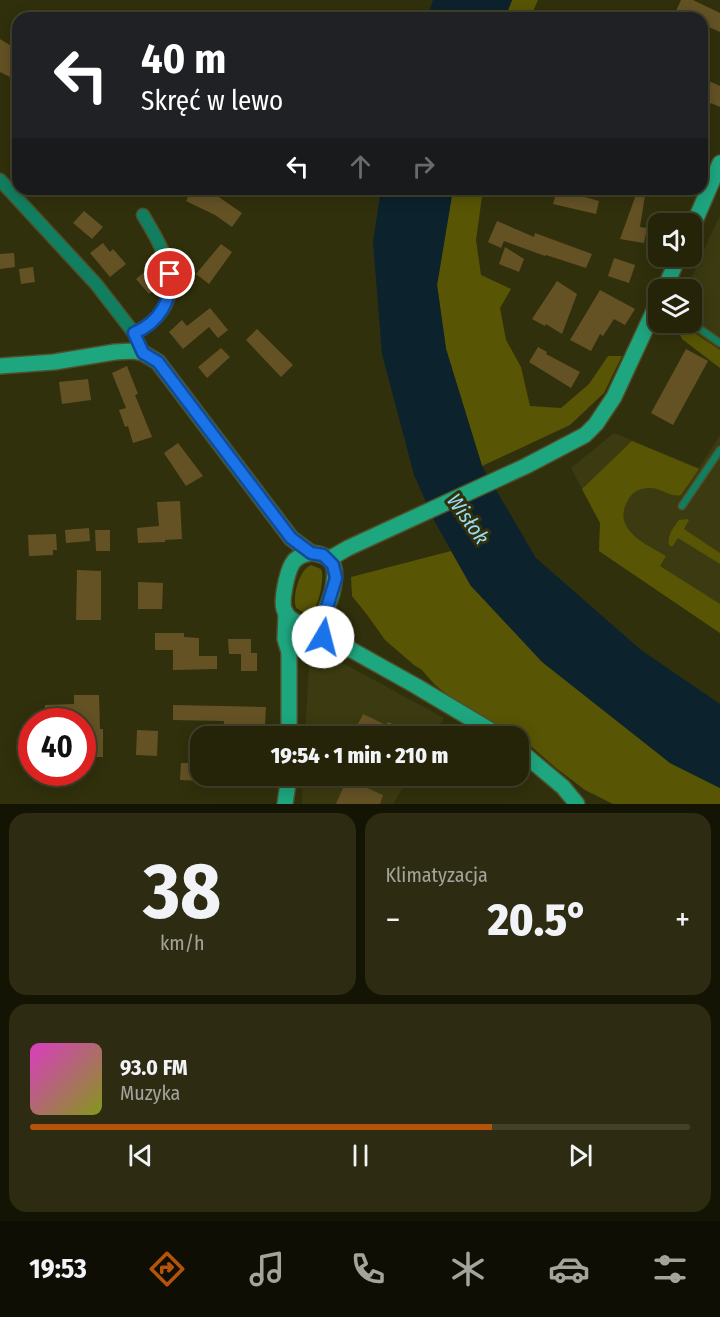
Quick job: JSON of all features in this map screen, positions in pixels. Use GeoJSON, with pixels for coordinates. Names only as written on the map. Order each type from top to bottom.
{"type":"FeatureCollection","features":[{"type":"Feature","properties":{"kind":"street"},"geometry":{"type":"LineString","coordinates":[[708,191],[720,163]]}},
{"type":"Feature","properties":{"kind":"street"},"geometry":{"type":"LineString","coordinates":[[0,180],[12,193]]}},
{"type":"Feature","properties":{"kind":"street"},"geometry":{"type":"LineString","coordinates":[[14,195],[96,284],[134,333],[143,353]]}},
{"type":"Feature","properties":{"kind":"street"},"geometry":{"type":"LineString","coordinates":[[698,213],[706,195]]}},
{"type":"Feature","properties":{"kind":"street"},"geometry":{"type":"LineString","coordinates":[[134,333],[144,329],[161,312],[169,297],[171,286],[166,261],[158,240],[143,215]]}},
{"type":"Feature","properties":{"kind":"street"},"geometry":{"type":"LineString","coordinates":[[329,559],[572,443],[596,424],[614,397],[648,324]]}},
{"type":"Feature","properties":{"kind":"street"},"geometry":{"type":"LineString","coordinates":[[0,366],[54,362],[133,351],[143,353],[158,362],[291,538],[311,553]]}},
{"type":"Feature","properties":{"kind":"street"},"geometry":{"type":"LineString","coordinates":[[289,726],[289,652],[285,639],[286,614],[282,597],[292,564],[291,538]]}},
{"type":"Feature","properties":{"kind":"street"},"geometry":{"type":"LineString","coordinates":[[292,564],[305,554],[311,553],[323,555],[333,565],[336,578],[325,614],[332,639]]}},
{"type":"Feature","properties":{"kind":"street"},"geometry":{"type":"LineString","coordinates":[[286,614],[295,622],[308,624],[315,622],[325,614]]}},
{"type":"Feature","properties":{"kind":"street"},"geometry":{"type":"LineString","coordinates":[[308,624],[316,633],[332,639],[483,726]]}},
{"type":"Feature","properties":{"kind":"street"},"geometry":{"type":"LineString","coordinates":[[289,652],[308,624]]}},
{"type":"Feature","properties":{"kind":"street"},"geometry":{"type":"LineString","coordinates":[[529,758],[563,787],[577,804]]}},
{"type":"Feature","properties":{"kind":"street"},"geometry":{"type":"LineString","coordinates":[[285,804],[288,786]]}},
{"type":"Feature","properties":{"kind":"lane"},"geometry":{"type":"LineString","coordinates":[[702,330],[720,343]]}},
{"type":"Feature","properties":{"kind":"lane"},"geometry":{"type":"LineString","coordinates":[[682,506],[720,450]]}},
{"type":"Feature","properties":{"kind":"shaded area"},"geometry":{"type":"Polygon","coordinates":[[[512,0],[538,0],[533,12],[507,12],[512,0]]]}},
{"type":"Feature","properties":{"kind":"shaded area"},"geometry":{"type":"Polygon","coordinates":[[[452,195],[482,195],[476,240],[481,275],[511,289],[500,308],[506,340],[521,367],[530,406],[561,408],[589,384],[608,356],[622,356],[604,393],[570,425],[482,466],[446,349],[437,285],[452,195]]]}},
{"type":"Feature","properties":{"kind":"shaded area"},"geometry":{"type":"Polygon","coordinates":[[[720,215],[720,368],[682,339],[686,333],[702,333],[704,306],[702,304],[702,279],[691,279],[696,267],[702,267],[702,254],[720,215]]]}},
{"type":"Feature","properties":{"kind":"shaded area"},"geometry":{"type":"Polygon","coordinates":[[[679,333],[694,333],[720,350],[720,368],[682,339],[679,333]]]}},
{"type":"Feature","properties":{"kind":"shaded area"},"geometry":{"type":"Polygon","coordinates":[[[614,433],[699,468],[720,435],[720,633],[599,551],[600,523],[571,468],[614,433]]]}},
{"type":"Feature","properties":{"kind":"shaded area"},"geometry":{"type":"Polygon","coordinates":[[[632,441],[699,469],[681,495],[673,495],[653,488],[645,488],[636,492],[627,502],[624,521],[641,541],[666,556],[660,566],[720,604],[720,633],[599,551],[600,523],[582,489],[632,441]]]}},
{"type":"Feature","properties":{"kind":"shaded area"},"geometry":{"type":"Polygon","coordinates":[[[679,520],[689,520],[684,529],[720,553],[720,564],[678,538],[672,547],[669,545],[670,535],[679,520]]]}},
{"type":"Feature","properties":{"kind":"shaded area"},"geometry":{"type":"Polygon","coordinates":[[[451,551],[471,586],[670,763],[720,788],[720,804],[613,804],[585,790],[529,745],[529,726],[501,726],[455,701],[385,640],[352,596],[351,577],[451,551]]]}},
{"type":"Feature","properties":{"kind":"shaded area"},"geometry":{"type":"Polygon","coordinates":[[[311,565],[321,569],[321,590],[313,610],[303,612],[296,608],[296,590],[303,572],[311,565]]]}},
{"type":"Feature","properties":{"kind":"shaded area"},"geometry":{"type":"Polygon","coordinates":[[[328,655],[444,718],[439,726],[306,726],[309,664],[328,655]]]}},
{"type":"Feature","properties":{"kind":"shaded area"},"geometry":{"type":"Polygon","coordinates":[[[303,786],[404,786],[393,804],[302,804],[303,786]]]}},
{"type":"Feature","properties":{"kind":"water"},"geometry":{"type":"Polygon","coordinates":[[[433,0],[512,0],[507,12],[429,12],[433,0]]]}},
{"type":"Feature","properties":{"kind":"water","name":"Wisłok"},"geometry":{"type":"Polygon","coordinates":[[[380,195],[452,195],[437,285],[446,349],[482,466],[536,558],[641,650],[720,704],[720,788],[670,763],[542,662],[471,586],[435,522],[414,475],[382,354],[373,242],[380,195]]]}},
{"type":"Feature","properties":{"kind":"building"},"geometry":{"type":"Polygon","coordinates":[[[681,0],[693,0],[720,13],[720,32],[708,27],[708,12],[676,11],[681,0]]]}},
{"type":"Feature","properties":{"kind":"building"},"geometry":{"type":"Polygon","coordinates":[[[0,39],[12,46],[12,74],[10,77],[0,72],[0,39]]]}},
{"type":"Feature","properties":{"kind":"building"},"geometry":{"type":"Polygon","coordinates":[[[708,81],[720,86],[720,107],[711,103],[708,109],[708,81]]]}},
{"type":"Feature","properties":{"kind":"building"},"geometry":{"type":"Polygon","coordinates":[[[189,195],[216,195],[242,213],[232,227],[215,215],[186,201],[189,195]]]}},
{"type":"Feature","properties":{"kind":"building"},"geometry":{"type":"Polygon","coordinates":[[[555,195],[578,195],[599,201],[596,214],[553,204],[555,195]]]}},
{"type":"Feature","properties":{"kind":"building"},"geometry":{"type":"Polygon","coordinates":[[[636,195],[645,195],[640,227],[647,228],[644,243],[620,239],[636,195]]]}},
{"type":"Feature","properties":{"kind":"building"},"geometry":{"type":"Polygon","coordinates":[[[84,211],[103,227],[92,239],[73,223],[84,211]]]}},
{"type":"Feature","properties":{"kind":"building"},"geometry":{"type":"Polygon","coordinates":[[[497,221],[534,237],[535,233],[592,254],[586,268],[504,241],[501,248],[488,242],[497,221]]]}},
{"type":"Feature","properties":{"kind":"building"},"geometry":{"type":"Polygon","coordinates":[[[103,243],[110,252],[113,249],[126,264],[110,277],[90,253],[103,243]]]}},
{"type":"Feature","properties":{"kind":"building"},"geometry":{"type":"Polygon","coordinates":[[[221,244],[232,252],[209,284],[196,274],[221,244]]]}},
{"type":"Feature","properties":{"kind":"building"},"geometry":{"type":"Polygon","coordinates":[[[505,247],[524,259],[519,272],[499,264],[505,247]]]}},
{"type":"Feature","properties":{"kind":"building"},"geometry":{"type":"Polygon","coordinates":[[[14,253],[15,267],[0,269],[0,254],[14,253]]]}},
{"type":"Feature","properties":{"kind":"building"},"geometry":{"type":"Polygon","coordinates":[[[614,258],[635,265],[629,283],[608,276],[614,258]]]}},
{"type":"Feature","properties":{"kind":"building"},"geometry":{"type":"Polygon","coordinates":[[[33,267],[35,282],[21,284],[19,269],[33,267]]]}},
{"type":"Feature","properties":{"kind":"building"},"geometry":{"type":"Polygon","coordinates":[[[148,269],[161,284],[149,294],[136,279],[148,269]]]}},
{"type":"Feature","properties":{"kind":"building"},"geometry":{"type":"Polygon","coordinates":[[[557,281],[577,294],[562,334],[532,319],[557,281]]]}},
{"type":"Feature","properties":{"kind":"building"},"geometry":{"type":"Polygon","coordinates":[[[600,290],[635,309],[625,325],[614,319],[603,336],[600,334],[591,351],[570,340],[600,290]]]}},
{"type":"Feature","properties":{"kind":"building"},"geometry":{"type":"Polygon","coordinates":[[[210,308],[228,330],[218,338],[209,327],[183,349],[169,332],[182,320],[187,326],[210,308]]]}},
{"type":"Feature","properties":{"kind":"building"},"geometry":{"type":"Polygon","coordinates":[[[257,329],[293,365],[281,377],[246,340],[257,329]]]}},
{"type":"Feature","properties":{"kind":"building"},"geometry":{"type":"Polygon","coordinates":[[[538,347],[547,352],[546,354],[580,372],[571,388],[529,362],[538,347]]]}},
{"type":"Feature","properties":{"kind":"building"},"geometry":{"type":"Polygon","coordinates":[[[221,348],[230,357],[207,378],[198,367],[221,348]]]}},
{"type":"Feature","properties":{"kind":"building"},"geometry":{"type":"Polygon","coordinates":[[[686,349],[708,361],[673,425],[651,413],[686,349]]]}},
{"type":"Feature","properties":{"kind":"building"},"geometry":{"type":"Polygon","coordinates":[[[127,366],[138,394],[135,395],[152,437],[133,443],[128,426],[125,427],[119,410],[126,408],[112,373],[127,366]]]}},
{"type":"Feature","properties":{"kind":"building"},"geometry":{"type":"Polygon","coordinates":[[[88,379],[91,400],[62,404],[59,382],[88,379]]]}},
{"type":"Feature","properties":{"kind":"building"},"geometry":{"type":"Polygon","coordinates":[[[178,443],[203,476],[186,486],[164,453],[178,443]]]}},
{"type":"Feature","properties":{"kind":"building"},"geometry":{"type":"Polygon","coordinates":[[[180,501],[182,539],[138,543],[137,528],[159,526],[157,502],[180,501]]]}},
{"type":"Feature","properties":{"kind":"building"},"geometry":{"type":"Polygon","coordinates":[[[89,528],[90,541],[66,543],[65,530],[89,528]]]}},
{"type":"Feature","properties":{"kind":"building"},"geometry":{"type":"Polygon","coordinates":[[[95,530],[110,530],[110,551],[96,551],[95,530]]]}},
{"type":"Feature","properties":{"kind":"building"},"geometry":{"type":"Polygon","coordinates":[[[56,534],[57,550],[53,550],[53,555],[29,556],[28,535],[56,534]]]}},
{"type":"Feature","properties":{"kind":"building"},"geometry":{"type":"Polygon","coordinates":[[[77,570],[101,571],[101,620],[76,620],[77,570]]]}},
{"type":"Feature","properties":{"kind":"building"},"geometry":{"type":"Polygon","coordinates":[[[138,582],[163,583],[162,609],[138,609],[138,582]]]}},
{"type":"Feature","properties":{"kind":"building"},"geometry":{"type":"Polygon","coordinates":[[[155,633],[184,633],[184,637],[199,638],[199,656],[217,656],[217,669],[173,670],[173,650],[155,650],[155,633]]]}},
{"type":"Feature","properties":{"kind":"building"},"geometry":{"type":"Polygon","coordinates":[[[228,639],[251,639],[251,653],[257,653],[257,671],[241,671],[241,654],[229,654],[228,639]]]}},
{"type":"Feature","properties":{"kind":"building"},"geometry":{"type":"Polygon","coordinates":[[[74,695],[99,695],[100,729],[103,729],[103,757],[96,757],[96,708],[45,708],[45,705],[74,704],[74,695]]]}},
{"type":"Feature","properties":{"kind":"building"},"geometry":{"type":"Polygon","coordinates":[[[173,705],[266,707],[265,725],[224,726],[224,721],[173,720],[173,705]]]}},
{"type":"Feature","properties":{"kind":"building"},"geometry":{"type":"Polygon","coordinates":[[[363,714],[386,725],[388,722],[397,726],[357,726],[363,714]]]}},
{"type":"Feature","properties":{"kind":"building"},"geometry":{"type":"Polygon","coordinates":[[[137,730],[158,731],[157,756],[136,755],[137,730]]]}},
{"type":"Feature","properties":{"kind":"building"},"geometry":{"type":"Polygon","coordinates":[[[181,763],[190,763],[190,780],[180,780],[181,763]]]}},
{"type":"Feature","properties":{"kind":"building"},"geometry":{"type":"Polygon","coordinates":[[[253,786],[268,786],[268,788],[253,786]]]}},
{"type":"Feature","properties":{"kind":"building"},"geometry":{"type":"Polygon","coordinates":[[[344,786],[363,786],[383,795],[380,804],[336,804],[344,786]]]}},
{"type":"Feature","properties":{"kind":"route"},"geometry":{"type":"LineString","coordinates":[[170,274],[169,297],[161,312],[144,329],[134,333],[143,353],[158,362],[291,538],[311,553],[323,555],[333,565],[336,578],[325,614],[332,639],[323,637]]}}]}
